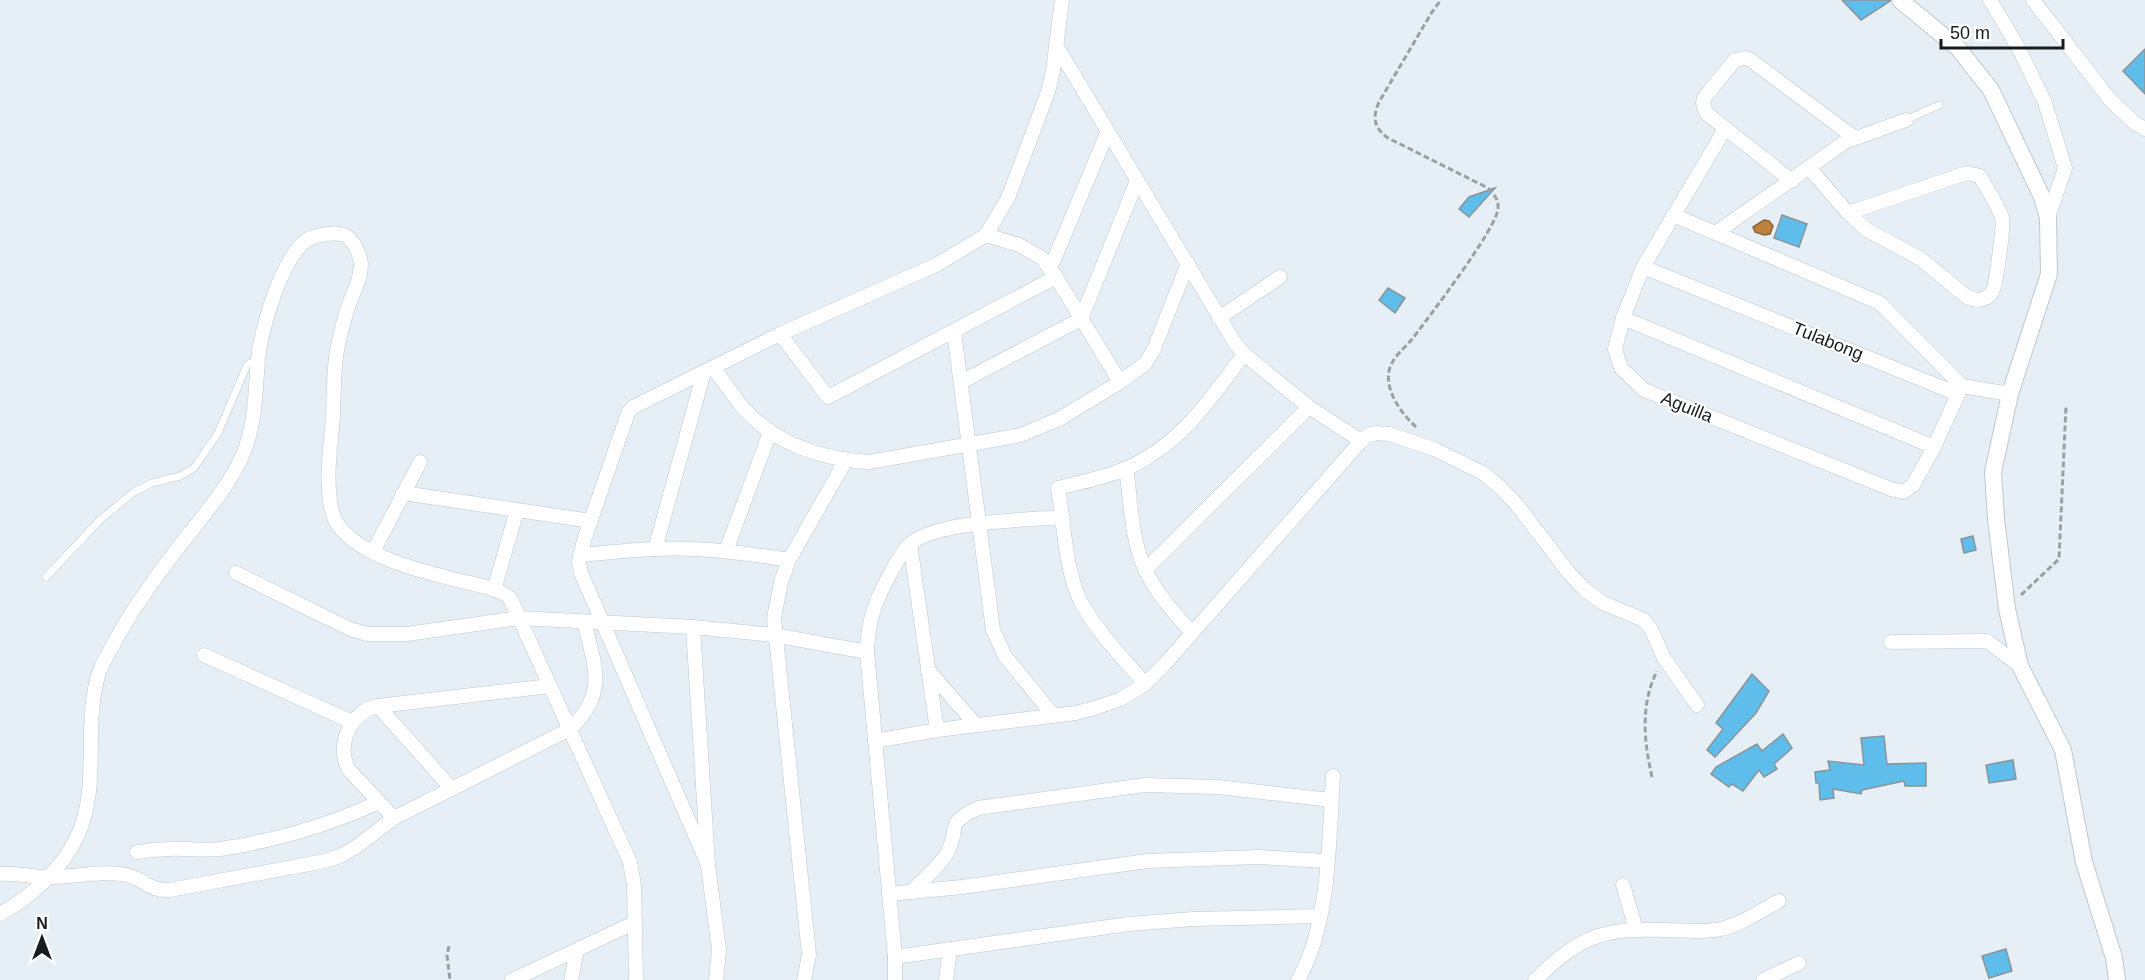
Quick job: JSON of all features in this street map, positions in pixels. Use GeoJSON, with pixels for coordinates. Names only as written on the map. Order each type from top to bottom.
{"type":"FeatureCollection","features":[{"type":"Feature","properties":{"kind":"street"},"geometry":{"type":"LineString","coordinates":[[708,865],[581,573],[580,555],[628,413],[633,407],[780,334],[936,264],[986,235],[1008,198],[1047,92],[1062,0]]}},
{"type":"Feature","properties":{"kind":"street"},"geometry":{"type":"LineString","coordinates":[[1900,0],[1958,48],[1992,90],[2042,197],[2048,218],[2049,274],[2010,394],[1993,472],[1996,519],[2007,609],[2020,666],[2063,750],[2084,862],[2114,958],[2117,980]]}},
{"type":"Feature","properties":{"kind":"street"},"geometry":{"type":"LineString","coordinates":[[1990,0],[2019,49],[2045,103],[2065,168],[2048,218]]}},
{"type":"Feature","properties":{"kind":"street"},"geometry":{"type":"LineString","coordinates":[[2033,0],[2111,101],[2136,124],[2145,129]]}},
{"type":"Feature","properties":{"kind":"street"},"geometry":{"type":"LineString","coordinates":[[1056,45],[1219,318],[1244,354],[1309,407],[1361,441]]}},
{"type":"Feature","properties":{"kind":"street"},"geometry":{"type":"LineString","coordinates":[[1792,181],[1706,113],[1704,98],[1735,60],[1749,59],[1855,138]]}},
{"type":"Feature","properties":{"kind":"street"},"geometry":{"type":"LineString","coordinates":[[1717,232],[1810,169],[1845,142],[1906,120]]}},
{"type":"Feature","properties":{"kind":"street","name":"Aguilla"},"geometry":{"type":"LineString","coordinates":[[1725,129],[1643,267],[1623,318],[1615,349],[1621,368],[1644,390],[1903,492],[1913,485],[1934,447],[1960,390]]}},
{"type":"Feature","properties":{"kind":"street"},"geometry":{"type":"LineString","coordinates":[[780,334],[828,397],[954,332],[1053,273],[1108,131]]}},
{"type":"Feature","properties":{"kind":"street"},"geometry":{"type":"LineString","coordinates":[[1810,169],[1848,213],[1867,230],[1921,260],[1967,297],[1984,300],[1993,291],[2003,226],[1999,212],[1980,176],[1967,173],[1848,213]]}},
{"type":"Feature","properties":{"kind":"street"},"geometry":{"type":"LineString","coordinates":[[961,382],[1081,319],[1137,181]]}},
{"type":"Feature","properties":{"kind":"street"},"geometry":{"type":"LineString","coordinates":[[1673,215],[1880,303],[1960,390]]}},
{"type":"Feature","properties":{"kind":"street"},"geometry":{"type":"LineString","coordinates":[[0,914],[28,896],[48,878],[69,852],[86,816],[90,797],[93,693],[101,668],[154,578],[232,476],[251,427],[261,339],[272,299],[287,267],[301,245],[314,236],[332,233],[346,236],[357,248],[361,261],[359,281],[348,306],[337,349],[329,476],[330,503],[334,518],[345,533],[373,552],[404,565],[494,590],[510,598],[630,862],[634,885],[636,980]]}},
{"type":"Feature","properties":{"kind":"street"},"geometry":{"type":"LineString","coordinates":[[986,235],[1032,251],[1042,258],[1120,382]]}},
{"type":"Feature","properties":{"kind":"street"},"geometry":{"type":"LineString","coordinates":[[709,370],[770,432],[819,455],[869,462],[1021,435],[1041,428],[1120,382],[1145,364],[1154,350],[1188,263]]}},
{"type":"Feature","properties":{"kind":"street","name":"Tulabong"},"geometry":{"type":"LineString","coordinates":[[1643,267],[1960,390],[2010,394]]}},
{"type":"Feature","properties":{"kind":"street"},"geometry":{"type":"LineString","coordinates":[[1219,318],[1280,277]]}},
{"type":"Feature","properties":{"kind":"street"},"geometry":{"type":"LineString","coordinates":[[1623,318],[1934,447]]}},
{"type":"Feature","properties":{"kind":"street"},"geometry":{"type":"LineString","coordinates":[[954,332],[990,614],[998,642],[1005,656],[1053,715]]}},
{"type":"Feature","properties":{"kind":"street"},"geometry":{"type":"LineString","coordinates":[[1145,684],[1082,604],[1070,566],[1058,488],[1092,480],[1126,468],[1171,442],[1206,405],[1244,354]]}},
{"type":"Feature","properties":{"kind":"street"},"geometry":{"type":"LineString","coordinates":[[655,549],[709,370]]}},
{"type":"Feature","properties":{"kind":"street"},"geometry":{"type":"LineString","coordinates":[[1145,570],[1309,407]]}},
{"type":"Feature","properties":{"kind":"street"},"geometry":{"type":"LineString","coordinates":[[726,551],[770,432]]}},
{"type":"Feature","properties":{"kind":"street"},"geometry":{"type":"LineString","coordinates":[[875,741],[1095,708],[1121,699],[1145,684],[1361,441],[1367,435],[1376,433],[1389,434],[1460,460],[1483,473],[1501,488],[1584,589],[1604,603],[1644,620],[1651,629],[1664,658],[1697,705]]}},
{"type":"Feature","properties":{"kind":"street"},"geometry":{"type":"LineString","coordinates":[[804,980],[809,955],[774,634],[776,600],[789,560],[846,460]]}},
{"type":"Feature","properties":{"kind":"street"},"geometry":{"type":"LineString","coordinates":[[373,552],[420,462]]}},
{"type":"Feature","properties":{"kind":"street"},"geometry":{"type":"LineString","coordinates":[[1126,468],[1137,547],[1145,570],[1168,606],[1192,633]]}},
{"type":"Feature","properties":{"kind":"street"},"geometry":{"type":"LineString","coordinates":[[403,493],[591,521]]}},
{"type":"Feature","properties":{"kind":"street"},"geometry":{"type":"LineString","coordinates":[[494,590],[517,510]]}},
{"type":"Feature","properties":{"kind":"street"},"geometry":{"type":"LineString","coordinates":[[895,980],[895,957],[867,652],[867,628],[873,609],[894,565],[910,544],[924,535],[978,525],[1063,517]]}},
{"type":"Feature","properties":{"kind":"street"},"geometry":{"type":"LineString","coordinates":[[910,544],[937,730]]}},
{"type":"Feature","properties":{"kind":"street"},"geometry":{"type":"LineString","coordinates":[[580,555],[655,549],[726,551],[789,560]]}},
{"type":"Feature","properties":{"kind":"street"},"geometry":{"type":"LineString","coordinates":[[236,573],[350,629],[367,634],[407,634],[519,618],[693,627],[774,634],[867,652]]}},
{"type":"Feature","properties":{"kind":"street"},"geometry":{"type":"LineString","coordinates":[[0,874],[15,873],[48,878],[117,873],[129,875],[158,891],[326,861],[340,856],[356,847],[394,818],[570,729],[591,702],[596,686],[596,670],[584,622]]}},
{"type":"Feature","properties":{"kind":"street"},"geometry":{"type":"LineString","coordinates":[[693,627],[708,865],[719,950],[716,980]]}},
{"type":"Feature","properties":{"kind":"street"},"geometry":{"type":"LineString","coordinates":[[1891,642],[1987,641],[2020,666]]}},
{"type":"Feature","properties":{"kind":"street"},"geometry":{"type":"LineString","coordinates":[[204,655],[352,722]]}},
{"type":"Feature","properties":{"kind":"street"},"geometry":{"type":"LineString","coordinates":[[928,670],[976,725]]}},
{"type":"Feature","properties":{"kind":"street"},"geometry":{"type":"LineString","coordinates":[[394,818],[349,770],[344,761],[343,748],[352,722],[358,714],[368,708],[378,706],[550,686]]}},
{"type":"Feature","properties":{"kind":"street"},"geometry":{"type":"LineString","coordinates":[[378,706],[452,789]]}},
{"type":"Feature","properties":{"kind":"street"},"geometry":{"type":"LineString","coordinates":[[1298,980],[1315,942],[1320,916],[1327,861],[1333,776]]}},
{"type":"Feature","properties":{"kind":"street"},"geometry":{"type":"LineString","coordinates":[[911,892],[947,852],[954,825],[962,816],[978,808],[1145,785],[1218,787],[1331,800]]}},
{"type":"Feature","properties":{"kind":"street"},"geometry":{"type":"LineString","coordinates":[[137,852],[169,849],[219,849],[301,831],[345,818],[379,802]]}},
{"type":"Feature","properties":{"kind":"street"},"geometry":{"type":"LineString","coordinates":[[889,894],[1147,861],[1258,857],[1327,861]]}},
{"type":"Feature","properties":{"kind":"street"},"geometry":{"type":"LineString","coordinates":[[1623,885],[1636,929]]}},
{"type":"Feature","properties":{"kind":"street"},"geometry":{"type":"LineString","coordinates":[[1536,979],[1578,945],[1596,936],[1617,930],[1705,931],[1722,929],[1740,923],[1779,901]]}},
{"type":"Feature","properties":{"kind":"street"},"geometry":{"type":"LineString","coordinates":[[895,957],[1129,924],[1320,916]]}},
{"type":"Feature","properties":{"kind":"street"},"geometry":{"type":"LineString","coordinates":[[512,980],[634,923]]}},
{"type":"Feature","properties":{"kind":"street"},"geometry":{"type":"LineString","coordinates":[[946,980],[950,949]]}},
{"type":"Feature","properties":{"kind":"street"},"geometry":{"type":"LineString","coordinates":[[571,980],[578,950]]}},
{"type":"Feature","properties":{"kind":"street"},"geometry":{"type":"LineString","coordinates":[[1763,980],[1799,963]]}},
{"type":"Feature","properties":{"kind":"street"},"geometry":{"type":"LineString","coordinates":[[1536,979],[1553,980]]}},
{"type":"Feature","properties":{"kind":"lane"},"geometry":{"type":"LineString","coordinates":[[1906,120],[1939,105]]}},
{"type":"Feature","properties":{"kind":"lane"},"geometry":{"type":"LineString","coordinates":[[46,577],[101,519],[134,492],[152,483],[180,476],[194,468],[218,433],[247,365],[258,358]]}},
{"type":"Feature","properties":{"kind":"path"},"geometry":{"type":"LineString","coordinates":[[1421,445],[1421,434],[1404,415],[1391,392],[1388,380],[1389,370],[1395,358],[1433,313],[1481,243],[1496,219],[1498,207],[1496,197],[1488,188],[1388,138],[1375,124],[1375,113],[1379,102],[1441,0]]}},
{"type":"Feature","properties":{"kind":"path"},"geometry":{"type":"LineString","coordinates":[[2007,609],[2059,559],[2066,406]]}},
{"type":"Feature","properties":{"kind":"path"},"geometry":{"type":"LineString","coordinates":[[1652,777],[1646,751],[1647,700],[1653,679],[1664,658]]}},
{"type":"Feature","properties":{"kind":"path"},"geometry":{"type":"LineString","coordinates":[[450,946],[447,956],[450,980]]}},
{"type":"Feature","properties":{"kind":"shaded area"},"geometry":{"type":"Polygon","coordinates":[[[1764,220],[1769,221],[1773,226],[1770,234],[1755,232],[1753,227],[1764,220]]]}},
{"type":"Feature","properties":{"kind":"building"},"geometry":{"type":"Polygon","coordinates":[[[1842,0],[1890,0],[1890,1],[1861,20],[1842,0]]]}},
{"type":"Feature","properties":{"kind":"building"},"geometry":{"type":"Polygon","coordinates":[[[2145,49],[2145,94],[2123,71],[2145,49]]]}},
{"type":"Feature","properties":{"kind":"building"},"geometry":{"type":"Polygon","coordinates":[[[1495,188],[1469,217],[1459,209],[1469,197],[1495,188]]]}},
{"type":"Feature","properties":{"kind":"building"},"geometry":{"type":"Polygon","coordinates":[[[1782,215],[1807,224],[1799,247],[1774,238],[1782,215]]]}},
{"type":"Feature","properties":{"kind":"building"},"geometry":{"type":"Polygon","coordinates":[[[1388,288],[1405,298],[1395,313],[1379,300],[1388,288]]]}},
{"type":"Feature","properties":{"kind":"building"},"geometry":{"type":"Polygon","coordinates":[[[1973,536],[1976,550],[1964,553],[1961,539],[1973,536]]]}},
{"type":"Feature","properties":{"kind":"building"},"geometry":{"type":"Polygon","coordinates":[[[1752,674],[1769,691],[1756,713],[1715,757],[1707,750],[1723,729],[1716,723],[1752,674]]]}},
{"type":"Feature","properties":{"kind":"building"},"geometry":{"type":"Polygon","coordinates":[[[1783,734],[1792,748],[1774,764],[1777,769],[1764,777],[1759,770],[1743,791],[1732,784],[1729,787],[1711,774],[1716,767],[1757,744],[1762,751],[1783,734]]]}},
{"type":"Feature","properties":{"kind":"building"},"geometry":{"type":"Polygon","coordinates":[[[1884,736],[1887,764],[1926,763],[1926,786],[1905,786],[1904,781],[1862,790],[1861,794],[1833,789],[1834,798],[1820,800],[1819,783],[1816,783],[1815,772],[1830,770],[1828,761],[1864,765],[1861,738],[1884,736]]]}},
{"type":"Feature","properties":{"kind":"building"},"geometry":{"type":"Polygon","coordinates":[[[2013,760],[2016,779],[1989,783],[1986,765],[2013,760]]]}},
{"type":"Feature","properties":{"kind":"building"},"geometry":{"type":"Polygon","coordinates":[[[2006,949],[2012,971],[1989,978],[1982,956],[2006,949]]]}}]}
